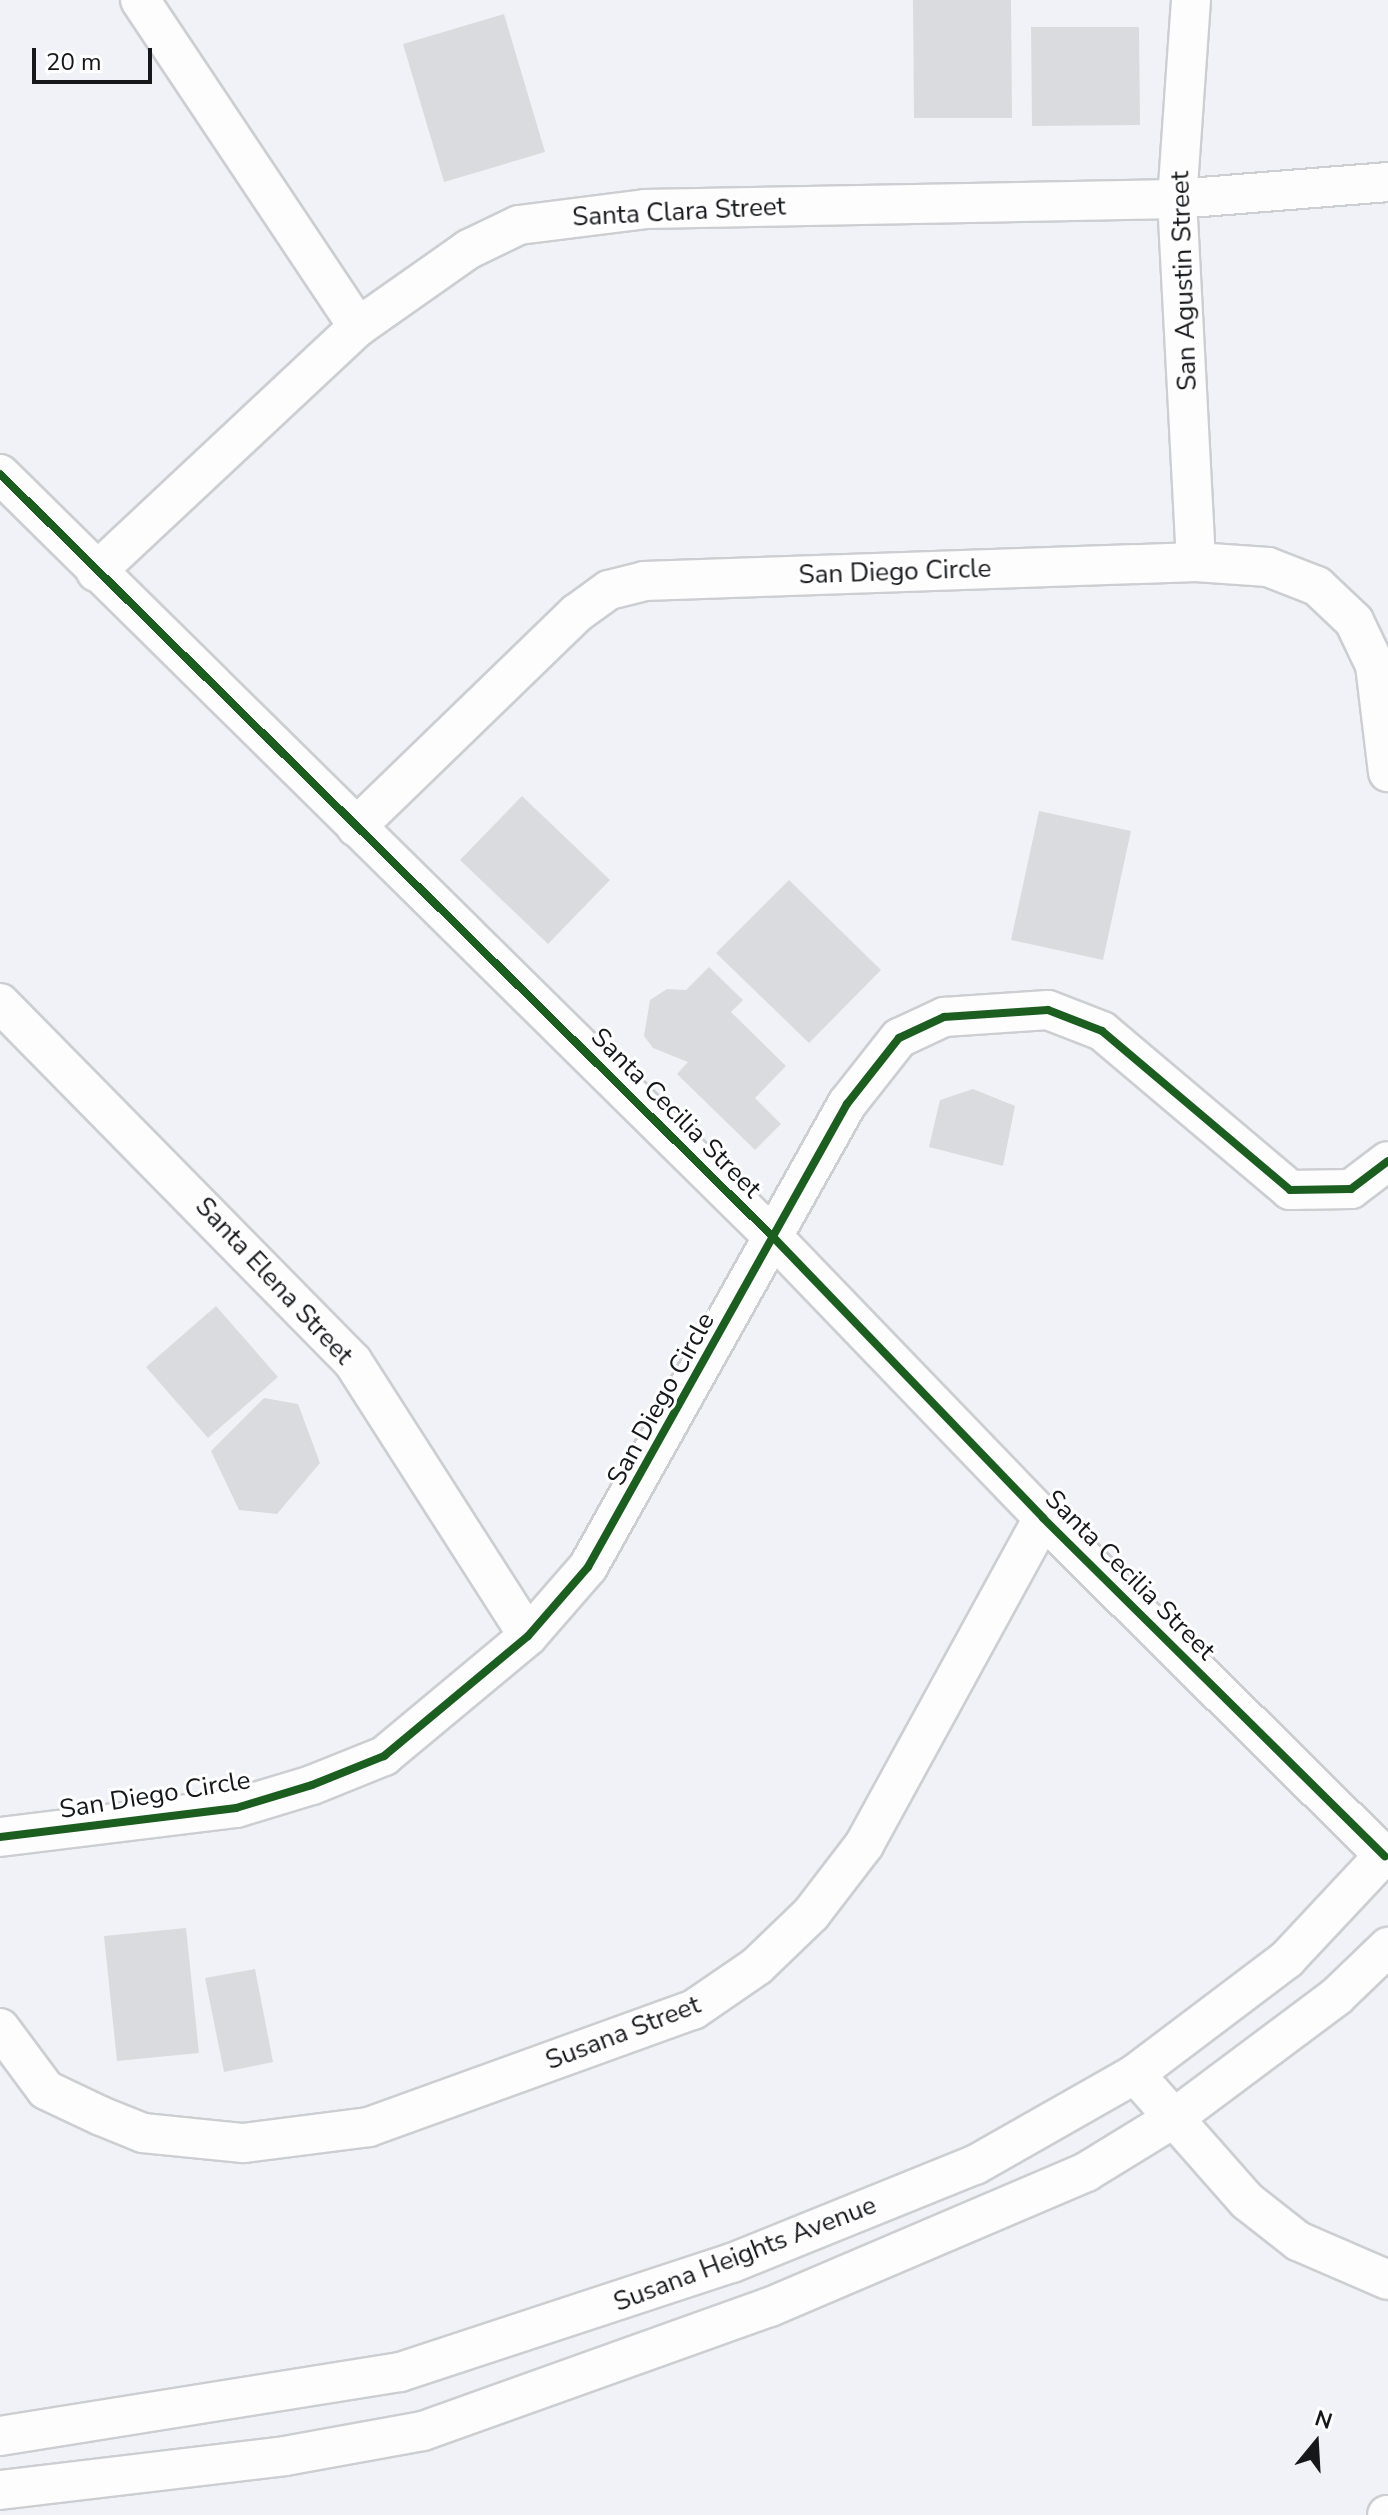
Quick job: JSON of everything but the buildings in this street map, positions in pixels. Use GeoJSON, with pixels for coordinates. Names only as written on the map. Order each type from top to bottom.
{"type":"FeatureCollection","features":[{"type":"Feature","properties":{"kind":"street"},"geometry":{"type":"LineString","coordinates":[[140,0],[358,327]]}},
{"type":"Feature","properties":{"kind":"street","name":"San Agustin Street"},"geometry":{"type":"LineString","coordinates":[[1191,0],[1177,199],[1196,562]]}},
{"type":"Feature","properties":{"kind":"street","name":"Santa Clara Street"},"geometry":{"type":"LineString","coordinates":[[96,572],[358,327],[469,249],[519,225],[583,212],[1177,199],[1388,182]]}},
{"type":"Feature","properties":{"kind":"street","name":"Santa Cecilia Street"},"geometry":{"type":"LineString","coordinates":[[0,474],[774,1238],[1043,1518],[1386,1854]]}},
{"type":"Feature","properties":{"kind":"street","name":"San Diego Circle"},"geometry":{"type":"LineString","coordinates":[[356,827],[609,590],[644,581],[1196,562],[1280,571],[1317,586],[1354,621],[1375,665],[1388,772]]}},
{"type":"Feature","properties":{"kind":"street","name":"Santa Elena Street"},"geometry":{"type":"LineString","coordinates":[[0,1003],[353,1362],[528,1636]]}},
{"type":"Feature","properties":{"kind":"street","name":"San Diego Circle"},"geometry":{"type":"LineString","coordinates":[[0,1837],[236,1808],[312,1785],[384,1756],[528,1636],[588,1567],[847,1104],[899,1038],[944,1017],[997,1009],[1048,1010],[1102,1031],[1290,1190],[1351,1189],[1388,1161]]}},
{"type":"Feature","properties":{"kind":"street","name":"Susana Street"},"geometry":{"type":"LineString","coordinates":[[0,2028],[46,2090],[143,2133],[244,2143],[369,2127],[693,2010],[757,1966],[811,1914],[864,1845],[1043,1518]]}},
{"type":"Feature","properties":{"kind":"street","name":"Susana Heights Avenue"},"geometry":{"type":"LineString","coordinates":[[0,2436],[271,2398],[400,2372],[524,2336],[732,2263],[975,2165],[1135,2074],[1287,1959],[1386,1854]]}},
{"type":"Feature","properties":{"kind":"street"},"geometry":{"type":"LineString","coordinates":[[0,2490],[285,2456],[423,2431],[994,2217],[1174,2118],[1337,1996],[1388,1947]]}},
{"type":"Feature","properties":{"kind":"street"},"geometry":{"type":"LineString","coordinates":[[1135,2074],[1247,2201],[1298,2241],[1388,2280]]}},
{"type":"Feature","properties":{"kind":"cycle path"},"geometry":{"type":"LineString","coordinates":[[0,474],[774,1238],[1043,1518],[1385,1856]]}},
{"type":"Feature","properties":{"kind":"cycle path"},"geometry":{"type":"LineString","coordinates":[[0,1837],[236,1808],[312,1785],[384,1756],[528,1636],[588,1567],[847,1104],[899,1038],[944,1017],[1048,1010],[1102,1031],[1290,1190],[1351,1189],[1388,1161]]}}]}
